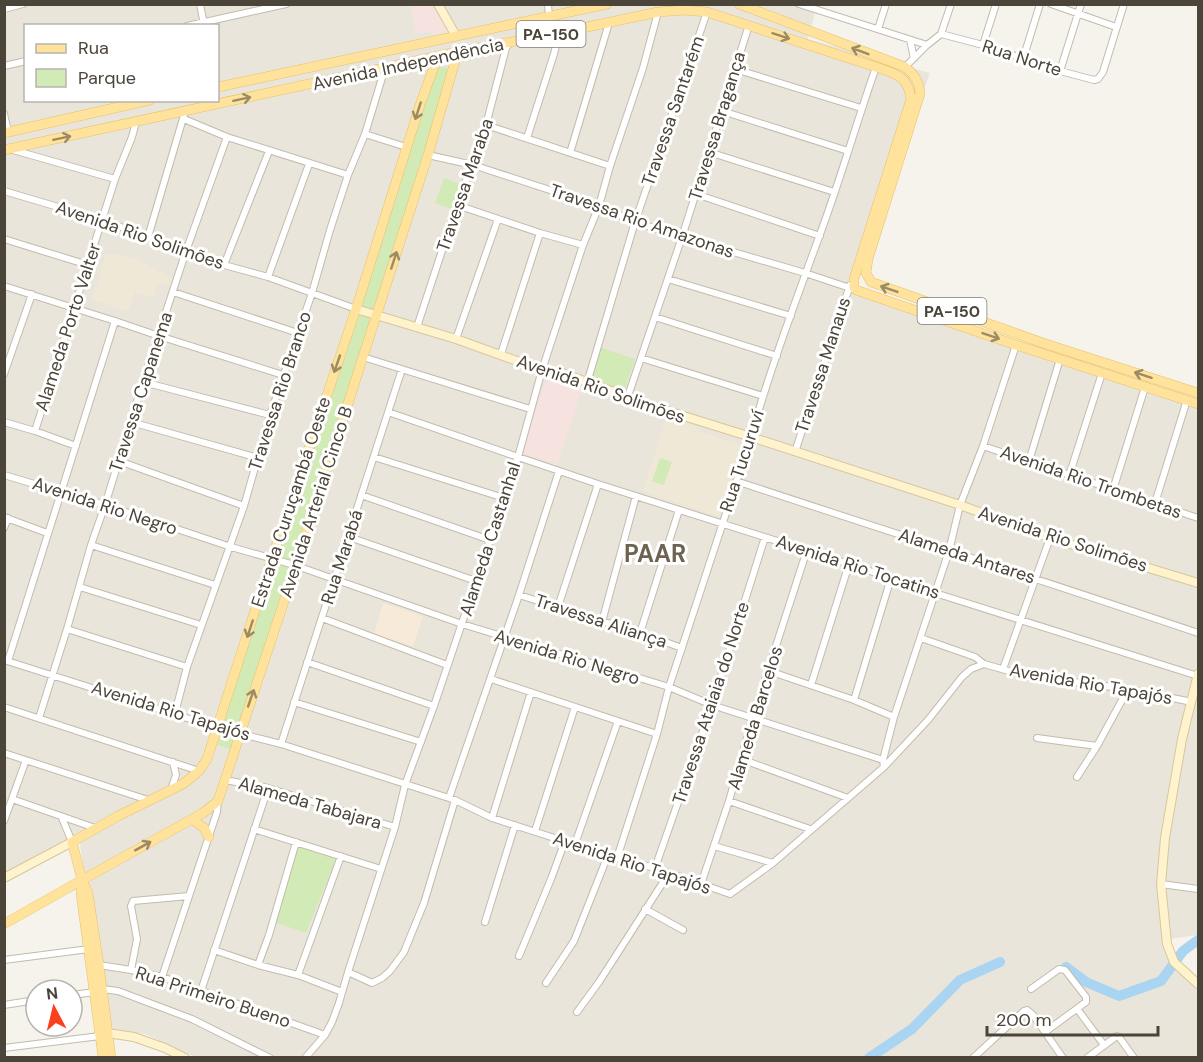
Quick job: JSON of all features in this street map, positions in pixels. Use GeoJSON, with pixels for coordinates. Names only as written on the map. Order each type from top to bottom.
{"type":"FeatureCollection","features":[{"type":"Feature","properties":{"kind":"main road"},"geometry":{"type":"LineString","coordinates":[[438,4],[456,36]]}},
{"type":"Feature","properties":{"kind":"main road","name":"Avenida Independência"},"geometry":{"type":"LineString","coordinates":[[219,85],[607,4]]}},
{"type":"Feature","properties":{"kind":"main road"},"geometry":{"type":"LineString","coordinates":[[739,4],[905,67]]}},
{"type":"Feature","properties":{"kind":"main road","name":"Avenida Independência"},"geometry":{"type":"LineString","coordinates":[[7,149],[136,122],[184,115],[438,56],[457,55],[508,45],[658,12],[684,10],[707,12],[876,67],[901,76],[906,81],[911,99],[853,285]]}},
{"type":"Feature","properties":{"kind":"main road"},"geometry":{"type":"LineString","coordinates":[[508,45],[515,32],[512,24]]}},
{"type":"Feature","properties":{"kind":"main road","name":"Avenida Arterial Cinco B"},"geometry":{"type":"LineString","coordinates":[[218,801],[428,155],[457,55]]}},
{"type":"Feature","properties":{"kind":"main road","name":"Estrada Curuçambá Oeste"},"geometry":{"type":"LineString","coordinates":[[72,842],[183,784],[199,771],[207,759],[356,309],[406,147],[438,56]]}},
{"type":"Feature","properties":{"kind":"main road"},"geometry":{"type":"LineString","coordinates":[[432,69],[442,67],[453,70]]}},
{"type":"Feature","properties":{"kind":"main road","name":"PA-150"},"geometry":{"type":"LineString","coordinates":[[905,67],[914,74],[920,94],[868,259],[866,273],[868,279],[876,285],[1043,343],[1198,393]]}},
{"type":"Feature","properties":{"kind":"main road"},"geometry":{"type":"LineString","coordinates":[[6,132],[141,102]]}},
{"type":"Feature","properties":{"kind":"main road","name":"PA-150"},"geometry":{"type":"LineString","coordinates":[[853,285],[1016,345],[1198,404]]}},
{"type":"Feature","properties":{"kind":"main road","name":"Avenida Rio Solimões"},"geometry":{"type":"LineString","coordinates":[[356,309],[456,339],[542,370],[562,373],[658,408],[960,505],[1050,538],[1198,583]]}},
{"type":"Feature","properties":{"kind":"main road"},"geometry":{"type":"LineString","coordinates":[[1016,345],[1023,342],[1043,343]]}},
{"type":"Feature","properties":{"kind":"main road"},"geometry":{"type":"LineString","coordinates":[[1198,678],[1195,702],[1182,739],[1165,838],[1161,884],[1165,936],[1173,960],[1198,984]]}},
{"type":"Feature","properties":{"kind":"main road"},"geometry":{"type":"LineString","coordinates":[[4,924],[203,813],[218,801]]}},
{"type":"Feature","properties":{"kind":"main road"},"geometry":{"type":"LineString","coordinates":[[192,819],[204,828],[209,837]]}},
{"type":"Feature","properties":{"kind":"main road"},"geometry":{"type":"LineString","coordinates":[[4,878],[72,842],[82,880],[88,893],[104,1035],[103,1058]]}},
{"type":"Feature","properties":{"kind":"main road"},"geometry":{"type":"LineString","coordinates":[[82,880],[81,894],[88,949],[97,972]]}},
{"type":"Feature","properties":{"kind":"main road"},"geometry":{"type":"LineString","coordinates":[[104,1035],[111,1058]]}},
{"type":"Feature","properties":{"kind":"main road"},"geometry":{"type":"LineString","coordinates":[[104,1035],[134,1037],[185,1058]]}},
{"type":"Feature","properties":{"kind":"street"},"geometry":{"type":"LineString","coordinates":[[4,9],[23,4]]}},
{"type":"Feature","properties":{"kind":"street"},"geometry":{"type":"LineString","coordinates":[[200,4],[204,24],[286,4]]}},
{"type":"Feature","properties":{"kind":"street"},"geometry":{"type":"LineString","coordinates":[[548,4],[549,16]]}},
{"type":"Feature","properties":{"kind":"street"},"geometry":{"type":"LineString","coordinates":[[799,4],[812,6],[927,45]]}},
{"type":"Feature","properties":{"kind":"street"},"geometry":{"type":"LineString","coordinates":[[878,29],[886,4]]}},
{"type":"Feature","properties":{"kind":"street"},"geometry":{"type":"LineString","coordinates":[[905,67],[941,34],[951,4]]}},
{"type":"Feature","properties":{"kind":"street"},"geometry":{"type":"LineString","coordinates":[[983,45],[996,4]]}},
{"type":"Feature","properties":{"kind":"street"},"geometry":{"type":"LineString","coordinates":[[1023,59],[1040,4]]}},
{"type":"Feature","properties":{"kind":"street"},"geometry":{"type":"LineString","coordinates":[[1051,4],[1116,27],[1124,4]]}},
{"type":"Feature","properties":{"kind":"street"},"geometry":{"type":"LineString","coordinates":[[1060,72],[1081,4]]}},
{"type":"Feature","properties":{"kind":"street","name":"Alameda Castanhal"},"geometry":{"type":"LineString","coordinates":[[305,1058],[333,1022],[395,827],[405,785],[518,457],[542,370],[583,245],[599,206],[643,68],[658,12]]}},
{"type":"Feature","properties":{"kind":"street","name":"Travessa Santarém"},"geometry":{"type":"LineString","coordinates":[[586,382],[635,222],[707,12]]}},
{"type":"Feature","properties":{"kind":"street"},"geometry":{"type":"LineString","coordinates":[[570,153],[609,23]]}},
{"type":"Feature","properties":{"kind":"street","name":"Travessa Bragança"},"geometry":{"type":"LineString","coordinates":[[628,396],[682,237],[749,25]]}},
{"type":"Feature","properties":{"kind":"street","name":"Rua Norte"},"geometry":{"type":"LineString","coordinates":[[941,34],[983,45],[1060,72],[1094,80],[1101,75],[1116,27]]}},
{"type":"Feature","properties":{"kind":"street"},"geometry":{"type":"LineString","coordinates":[[526,138],[559,33]]}},
{"type":"Feature","properties":{"kind":"street"},"geometry":{"type":"LineString","coordinates":[[910,40],[914,58]]}},
{"type":"Feature","properties":{"kind":"street","name":"Travessa Maraba"},"geometry":{"type":"LineString","coordinates":[[417,327],[486,125],[508,45]]}},
{"type":"Feature","properties":{"kind":"street"},"geometry":{"type":"LineString","coordinates":[[4,66],[24,61]]}},
{"type":"Feature","properties":{"kind":"street","name":"Rua Tucuruví"},"geometry":{"type":"LineString","coordinates":[[617,858],[657,734],[669,687],[763,396],[820,236],[876,67]]}},
{"type":"Feature","properties":{"kind":"street","name":"Travessa Rio Branco"},"geometry":{"type":"LineString","coordinates":[[175,713],[187,667],[244,506],[283,375],[312,293],[348,176],[365,134],[385,68]]}},
{"type":"Feature","properties":{"kind":"street"},"geometry":{"type":"LineString","coordinates":[[735,69],[861,108]]}},
{"type":"Feature","properties":{"kind":"street"},"geometry":{"type":"LineString","coordinates":[[722,111],[848,151]]}},
{"type":"Feature","properties":{"kind":"street"},"geometry":{"type":"LineString","coordinates":[[4,114],[6,132]]}},
{"type":"Feature","properties":{"kind":"street"},"geometry":{"type":"LineString","coordinates":[[148,237],[184,115],[227,137],[348,176]]}},
{"type":"Feature","properties":{"kind":"street","name":"Alameda Porto Valter"},"geometry":{"type":"LineString","coordinates":[[35,431],[115,179],[136,122]]}},
{"type":"Feature","properties":{"kind":"street"},"geometry":{"type":"LineString","coordinates":[[486,125],[610,166]]}},
{"type":"Feature","properties":{"kind":"street"},"geometry":{"type":"LineString","coordinates":[[365,134],[406,147]]}},
{"type":"Feature","properties":{"kind":"street","name":"Travessa Capanema"},"geometry":{"type":"LineString","coordinates":[[39,718],[143,382],[186,251],[227,137]]}},
{"type":"Feature","properties":{"kind":"street"},"geometry":{"type":"LineString","coordinates":[[7,149],[115,179]]}},
{"type":"Feature","properties":{"kind":"street"},"geometry":{"type":"LineString","coordinates":[[224,265],[269,150]]}},
{"type":"Feature","properties":{"kind":"street"},"geometry":{"type":"LineString","coordinates":[[709,152],[834,192]]}},
{"type":"Feature","properties":{"kind":"street","name":"Travessa Rio Amazonas"},"geometry":{"type":"LineString","coordinates":[[428,155],[473,165],[599,206],[635,222],[682,237],[853,285]]}},
{"type":"Feature","properties":{"kind":"street"},"geometry":{"type":"LineString","coordinates":[[268,277],[309,164]]}},
{"type":"Feature","properties":{"kind":"street","name":"Avenida Rio Solimões"},"geometry":{"type":"LineString","coordinates":[[4,191],[102,220],[224,265],[268,277],[356,309]]}},
{"type":"Feature","properties":{"kind":"street"},"geometry":{"type":"LineString","coordinates":[[696,194],[820,236]]}},
{"type":"Feature","properties":{"kind":"street"},"geometry":{"type":"LineString","coordinates":[[457,205],[583,245]]}},
{"type":"Feature","properties":{"kind":"street"},"geometry":{"type":"LineString","coordinates":[[456,339],[498,219]]}},
{"type":"Feature","properties":{"kind":"street"},"geometry":{"type":"LineString","coordinates":[[501,354],[540,233]]}},
{"type":"Feature","properties":{"kind":"street"},"geometry":{"type":"LineString","coordinates":[[4,239],[88,265]]}},
{"type":"Feature","properties":{"kind":"street"},"geometry":{"type":"LineString","coordinates":[[668,279],[791,316]]}},
{"type":"Feature","properties":{"kind":"street","name":"Travessa Manaus"},"geometry":{"type":"LineString","coordinates":[[795,452],[853,285]]}},
{"type":"Feature","properties":{"kind":"street"},"geometry":{"type":"LineString","coordinates":[[4,286],[283,375]]}},
{"type":"Feature","properties":{"kind":"street"},"geometry":{"type":"LineString","coordinates":[[173,292],[298,333]]}},
{"type":"Feature","properties":{"kind":"street"},"geometry":{"type":"LineString","coordinates":[[4,374],[32,294]]}},
{"type":"Feature","properties":{"kind":"street"},"geometry":{"type":"LineString","coordinates":[[655,317],[777,357]]}},
{"type":"Feature","properties":{"kind":"street"},"geometry":{"type":"LineString","coordinates":[[6,661],[116,321]]}},
{"type":"Feature","properties":{"kind":"street"},"geometry":{"type":"LineString","coordinates":[[884,764],[894,717],[949,551],[960,505],[983,446],[1016,345]]}},
{"type":"Feature","properties":{"kind":"street"},"geometry":{"type":"LineString","coordinates":[[363,357],[531,409]]}},
{"type":"Feature","properties":{"kind":"street"},"geometry":{"type":"LineString","coordinates":[[641,358],[763,396]]}},
{"type":"Feature","properties":{"kind":"street"},"geometry":{"type":"LineString","coordinates":[[1029,461],[1060,359]]}},
{"type":"Feature","properties":{"kind":"street","name":"Rua Marabá"},"geometry":{"type":"LineString","coordinates":[[281,744],[402,369]]}},
{"type":"Feature","properties":{"kind":"street"},"geometry":{"type":"LineString","coordinates":[[1069,476],[1102,373]]}},
{"type":"Feature","properties":{"kind":"street"},"geometry":{"type":"LineString","coordinates":[[143,382],[270,416]]}},
{"type":"Feature","properties":{"kind":"street"},"geometry":{"type":"LineString","coordinates":[[1113,490],[1144,387]]}},
{"type":"Feature","properties":{"kind":"street"},"geometry":{"type":"LineString","coordinates":[[1155,503],[1187,400]]}},
{"type":"Feature","properties":{"kind":"street","name":"Avenida Rio Tocatins"},"geometry":{"type":"LineString","coordinates":[[388,412],[598,484],[1198,678]]}},
{"type":"Feature","properties":{"kind":"street"},"geometry":{"type":"LineString","coordinates":[[4,422],[76,446]]}},
{"type":"Feature","properties":{"kind":"street"},"geometry":{"type":"LineString","coordinates":[[131,422],[258,458]]}},
{"type":"Feature","properties":{"kind":"street","name":"Avenida Rio Trombetas"},"geometry":{"type":"LineString","coordinates":[[983,446],[1069,476],[1198,516]]}},
{"type":"Feature","properties":{"kind":"street"},"geometry":{"type":"LineString","coordinates":[[375,457],[504,498]]}},
{"type":"Feature","properties":{"kind":"street"},"geometry":{"type":"LineString","coordinates":[[119,461],[244,506]]}},
{"type":"Feature","properties":{"kind":"street"},"geometry":{"type":"LineString","coordinates":[[348,972],[372,982],[382,978],[399,961],[404,952],[424,903],[452,799],[559,471]]}},
{"type":"Feature","properties":{"kind":"street","name":"Avenida Rio Negro"},"geometry":{"type":"LineString","coordinates":[[4,475],[105,505],[228,546],[296,565],[505,638],[669,687],[712,705],[753,717],[884,764]]}},
{"type":"Feature","properties":{"kind":"street","name":"Alameda Antares"},"geometry":{"type":"LineString","coordinates":[[736,481],[1198,633]]}},
{"type":"Feature","properties":{"kind":"street"},"geometry":{"type":"LineString","coordinates":[[558,607],[598,484]]}},
{"type":"Feature","properties":{"kind":"street"},"geometry":{"type":"LineString","coordinates":[[361,495],[490,540]]}},
{"type":"Feature","properties":{"kind":"street"},"geometry":{"type":"LineString","coordinates":[[602,622],[636,496]]}},
{"type":"Feature","properties":{"kind":"street"},"geometry":{"type":"LineString","coordinates":[[640,633],[679,510]]}},
{"type":"Feature","properties":{"kind":"street"},"geometry":{"type":"LineString","coordinates":[[4,528],[6,518],[47,533]]}},
{"type":"Feature","properties":{"kind":"street"},"geometry":{"type":"LineString","coordinates":[[349,537],[476,581]]}},
{"type":"Feature","properties":{"kind":"street","name":"Travessa Ataiaia do Norte"},"geometry":{"type":"LineString","coordinates":[[655,868],[712,705],[765,537]]}},
{"type":"Feature","properties":{"kind":"street"},"geometry":{"type":"LineString","coordinates":[[1003,669],[1050,538]]}},
{"type":"Feature","properties":{"kind":"street"},"geometry":{"type":"LineString","coordinates":[[91,545],[215,585]]}},
{"type":"Feature","properties":{"kind":"street","name":"Alameda Barcelos"},"geometry":{"type":"LineString","coordinates":[[701,884],[807,550]]}},
{"type":"Feature","properties":{"kind":"street"},"geometry":{"type":"LineString","coordinates":[[811,685],[849,564]]}},
{"type":"Feature","properties":{"kind":"street"},"geometry":{"type":"LineString","coordinates":[[854,700],[891,578]]}},
{"type":"Feature","properties":{"kind":"street"},"geometry":{"type":"LineString","coordinates":[[80,587],[201,625]]}},
{"type":"Feature","properties":{"kind":"street","name":"Travessa Aliança"},"geometry":{"type":"LineString","coordinates":[[519,595],[682,648]]}},
{"type":"Feature","properties":{"kind":"street"},"geometry":{"type":"LineString","coordinates":[[322,618],[447,665]]}},
{"type":"Feature","properties":{"kind":"street"},"geometry":{"type":"LineString","coordinates":[[67,629],[187,667]]}},
{"type":"Feature","properties":{"kind":"street"},"geometry":{"type":"LineString","coordinates":[[921,638],[975,657],[984,664]]}},
{"type":"Feature","properties":{"kind":"street","name":"Avenida Rio Tapajós"},"geometry":{"type":"LineString","coordinates":[[6,661],[218,728],[281,744],[452,799],[492,818],[655,868],[730,894],[773,863],[848,798],[928,720],[962,676],[971,669],[984,664],[1034,678],[1128,689],[1195,702]]}},
{"type":"Feature","properties":{"kind":"street"},"geometry":{"type":"LineString","coordinates":[[307,662],[434,706]]}},
{"type":"Feature","properties":{"kind":"street"},"geometry":{"type":"LineString","coordinates":[[769,671],[854,700],[894,717]]}},
{"type":"Feature","properties":{"kind":"street"},"geometry":{"type":"LineString","coordinates":[[491,679],[657,734]]}},
{"type":"Feature","properties":{"kind":"street"},"geometry":{"type":"LineString","coordinates":[[1077,777],[1097,747],[1128,689]]}},
{"type":"Feature","properties":{"kind":"street"},"geometry":{"type":"LineString","coordinates":[[492,818],[531,692]]}},
{"type":"Feature","properties":{"kind":"street"},"geometry":{"type":"LineString","coordinates":[[294,702],[421,742]]}},
{"type":"Feature","properties":{"kind":"street"},"geometry":{"type":"LineString","coordinates":[[4,707],[199,771]]}},
{"type":"Feature","properties":{"kind":"street"},"geometry":{"type":"LineString","coordinates":[[535,831],[575,707]]}},
{"type":"Feature","properties":{"kind":"street"},"geometry":{"type":"LineString","coordinates":[[575,844],[618,721]]}},
{"type":"Feature","properties":{"kind":"street"},"geometry":{"type":"LineString","coordinates":[[1036,738],[1097,747]]}},
{"type":"Feature","properties":{"kind":"street"},"geometry":{"type":"LineString","coordinates":[[4,753],[149,801]]}},
{"type":"Feature","properties":{"kind":"street"},"geometry":{"type":"LineString","coordinates":[[741,759],[848,798]]}},
{"type":"Feature","properties":{"kind":"street"},"geometry":{"type":"LineString","coordinates":[[4,821],[26,760]]}},
{"type":"Feature","properties":{"kind":"street"},"geometry":{"type":"LineString","coordinates":[[171,790],[176,775],[173,762]]}},
{"type":"Feature","properties":{"kind":"street","name":"Alameda Tabajara"},"geometry":{"type":"LineString","coordinates":[[225,780],[268,788],[395,827]]}},
{"type":"Feature","properties":{"kind":"street"},"geometry":{"type":"LineString","coordinates":[[201,991],[268,788]]}},
{"type":"Feature","properties":{"kind":"street"},"geometry":{"type":"LineString","coordinates":[[12,799],[95,828]]}},
{"type":"Feature","properties":{"kind":"street"},"geometry":{"type":"LineString","coordinates":[[162,977],[217,812],[218,801]]}},
{"type":"Feature","properties":{"kind":"street"},"geometry":{"type":"LineString","coordinates":[[729,801],[810,829]]}},
{"type":"Feature","properties":{"kind":"street"},"geometry":{"type":"LineString","coordinates":[[63,818],[72,842]]}},
{"type":"Feature","properties":{"kind":"street"},"geometry":{"type":"LineString","coordinates":[[485,922],[515,825]]}},
{"type":"Feature","properties":{"kind":"street"},"geometry":{"type":"LineString","coordinates":[[254,829],[381,869]]}},
{"type":"Feature","properties":{"kind":"street"},"geometry":{"type":"LineString","coordinates":[[519,957],[565,841]]}},
{"type":"Feature","properties":{"kind":"street"},"geometry":{"type":"LineString","coordinates":[[258,965],[296,842]]}},
{"type":"Feature","properties":{"kind":"street"},"geometry":{"type":"LineString","coordinates":[[714,846],[773,863]]}},
{"type":"Feature","properties":{"kind":"street"},"geometry":{"type":"LineString","coordinates":[[546,983],[574,941],[608,855]]}},
{"type":"Feature","properties":{"kind":"street"},"geometry":{"type":"LineString","coordinates":[[298,975],[341,856]]}},
{"type":"Feature","properties":{"kind":"street"},"geometry":{"type":"LineString","coordinates":[[577,1012],[669,873]]}},
{"type":"Feature","properties":{"kind":"street"},"geometry":{"type":"LineString","coordinates":[[1161,884],[1198,889]]}},
{"type":"Feature","properties":{"kind":"street"},"geometry":{"type":"LineString","coordinates":[[131,970],[137,939],[131,906],[133,901],[189,896]]}},
{"type":"Feature","properties":{"kind":"street"},"geometry":{"type":"LineString","coordinates":[[645,909],[683,930]]}},
{"type":"Feature","properties":{"kind":"street"},"geometry":{"type":"LineString","coordinates":[[4,960],[88,949]]}},
{"type":"Feature","properties":{"kind":"street"},"geometry":{"type":"LineString","coordinates":[[214,950],[258,965],[298,975],[342,992]]}},
{"type":"Feature","properties":{"kind":"street"},"geometry":{"type":"LineString","coordinates":[[1031,989],[1063,968],[1086,998],[1086,1002],[1078,1010],[1045,1032]]}},
{"type":"Feature","properties":{"kind":"street","name":"Rua Primeiro Bueno"},"geometry":{"type":"LineString","coordinates":[[97,972],[131,970],[162,977],[325,1035]]}},
{"type":"Feature","properties":{"kind":"street"},"geometry":{"type":"LineString","coordinates":[[84,993],[118,991],[192,1019],[270,1058]]}},
{"type":"Feature","properties":{"kind":"street"},"geometry":{"type":"LineString","coordinates":[[4,1005],[24,1002]]}},
{"type":"Feature","properties":{"kind":"street"},"geometry":{"type":"LineString","coordinates":[[1078,1010],[1104,1045]]}},
{"type":"Feature","properties":{"kind":"street"},"geometry":{"type":"LineString","coordinates":[[973,1058],[1024,1011],[1033,1015],[1063,1058]]}},
{"type":"Feature","properties":{"kind":"street"},"geometry":{"type":"LineString","coordinates":[[4,1048],[104,1035]]}},
{"type":"Feature","properties":{"kind":"street"},"geometry":{"type":"LineString","coordinates":[[1087,1058],[1115,1036],[1118,1036],[1134,1058]]}},
{"type":"Feature","properties":{"kind":"shaded area"},"geometry":{"type":"Polygon","coordinates":[[[5,5],[817,5],[808,39],[930,73],[853,289],[1198,400],[1198,935],[1170,939],[1178,964],[1198,987],[1198,1057],[195,1057],[145,1034],[105,1031],[79,837],[5,878],[5,5]]]}},
{"type":"Feature","properties":{"kind":"shaded area"},"geometry":{"type":"Polygon","coordinates":[[[410,5],[434,5],[449,31],[432,35],[431,31],[416,34],[410,5]]]}},
{"type":"Feature","properties":{"kind":"shaded area"},"geometry":{"type":"Polygon","coordinates":[[[106,254],[135,259],[174,279],[171,287],[158,283],[153,297],[135,292],[128,311],[92,300],[106,254]]]}},
{"type":"Feature","properties":{"kind":"shaded area"},"geometry":{"type":"Polygon","coordinates":[[[547,378],[582,389],[558,464],[522,453],[547,378]]]}},
{"type":"Feature","properties":{"kind":"shaded area"},"geometry":{"type":"Polygon","coordinates":[[[666,419],[696,426],[698,431],[742,446],[719,517],[643,491],[666,419]]]}},
{"type":"Feature","properties":{"kind":"shaded area"},"geometry":{"type":"Polygon","coordinates":[[[383,603],[423,616],[413,646],[374,634],[383,603]]]}},
{"type":"Feature","properties":{"kind":"green space"},"geometry":{"type":"Polygon","coordinates":[[[442,67],[453,70],[243,723],[230,725],[222,715],[432,70],[442,67]]]}},
{"type":"Feature","properties":{"kind":"green space"},"geometry":{"type":"Polygon","coordinates":[[[444,178],[460,184],[452,209],[435,203],[444,178]]]}},
{"type":"Feature","properties":{"kind":"green space"},"geometry":{"type":"Polygon","coordinates":[[[599,347],[635,359],[624,392],[588,380],[599,347]]]}},
{"type":"Feature","properties":{"kind":"green space"},"geometry":{"type":"Polygon","coordinates":[[[660,458],[672,462],[664,485],[652,481],[660,458]]]}},
{"type":"Feature","properties":{"kind":"green space"},"geometry":{"type":"Polygon","coordinates":[[[224,734],[232,737],[231,749],[217,745],[220,736],[224,734]]]}},
{"type":"Feature","properties":{"kind":"green space"},"geometry":{"type":"Polygon","coordinates":[[[297,846],[336,859],[306,933],[274,922],[297,846]]]}},
{"type":"Feature","properties":{"kind":"waterway"},"geometry":{"type":"LineString","coordinates":[[1066,967],[1086,982],[1119,996],[1161,981],[1183,951],[1198,940]]}},
{"type":"Feature","properties":{"kind":"waterway"},"geometry":{"type":"LineString","coordinates":[[869,1058],[912,1029],[960,980],[1000,962]]}},
{"type":"Feature","properties":{"kind":"district","name":"PAAR"},"geometry":{"type":"Point","coordinates":[655,553]}}]}
